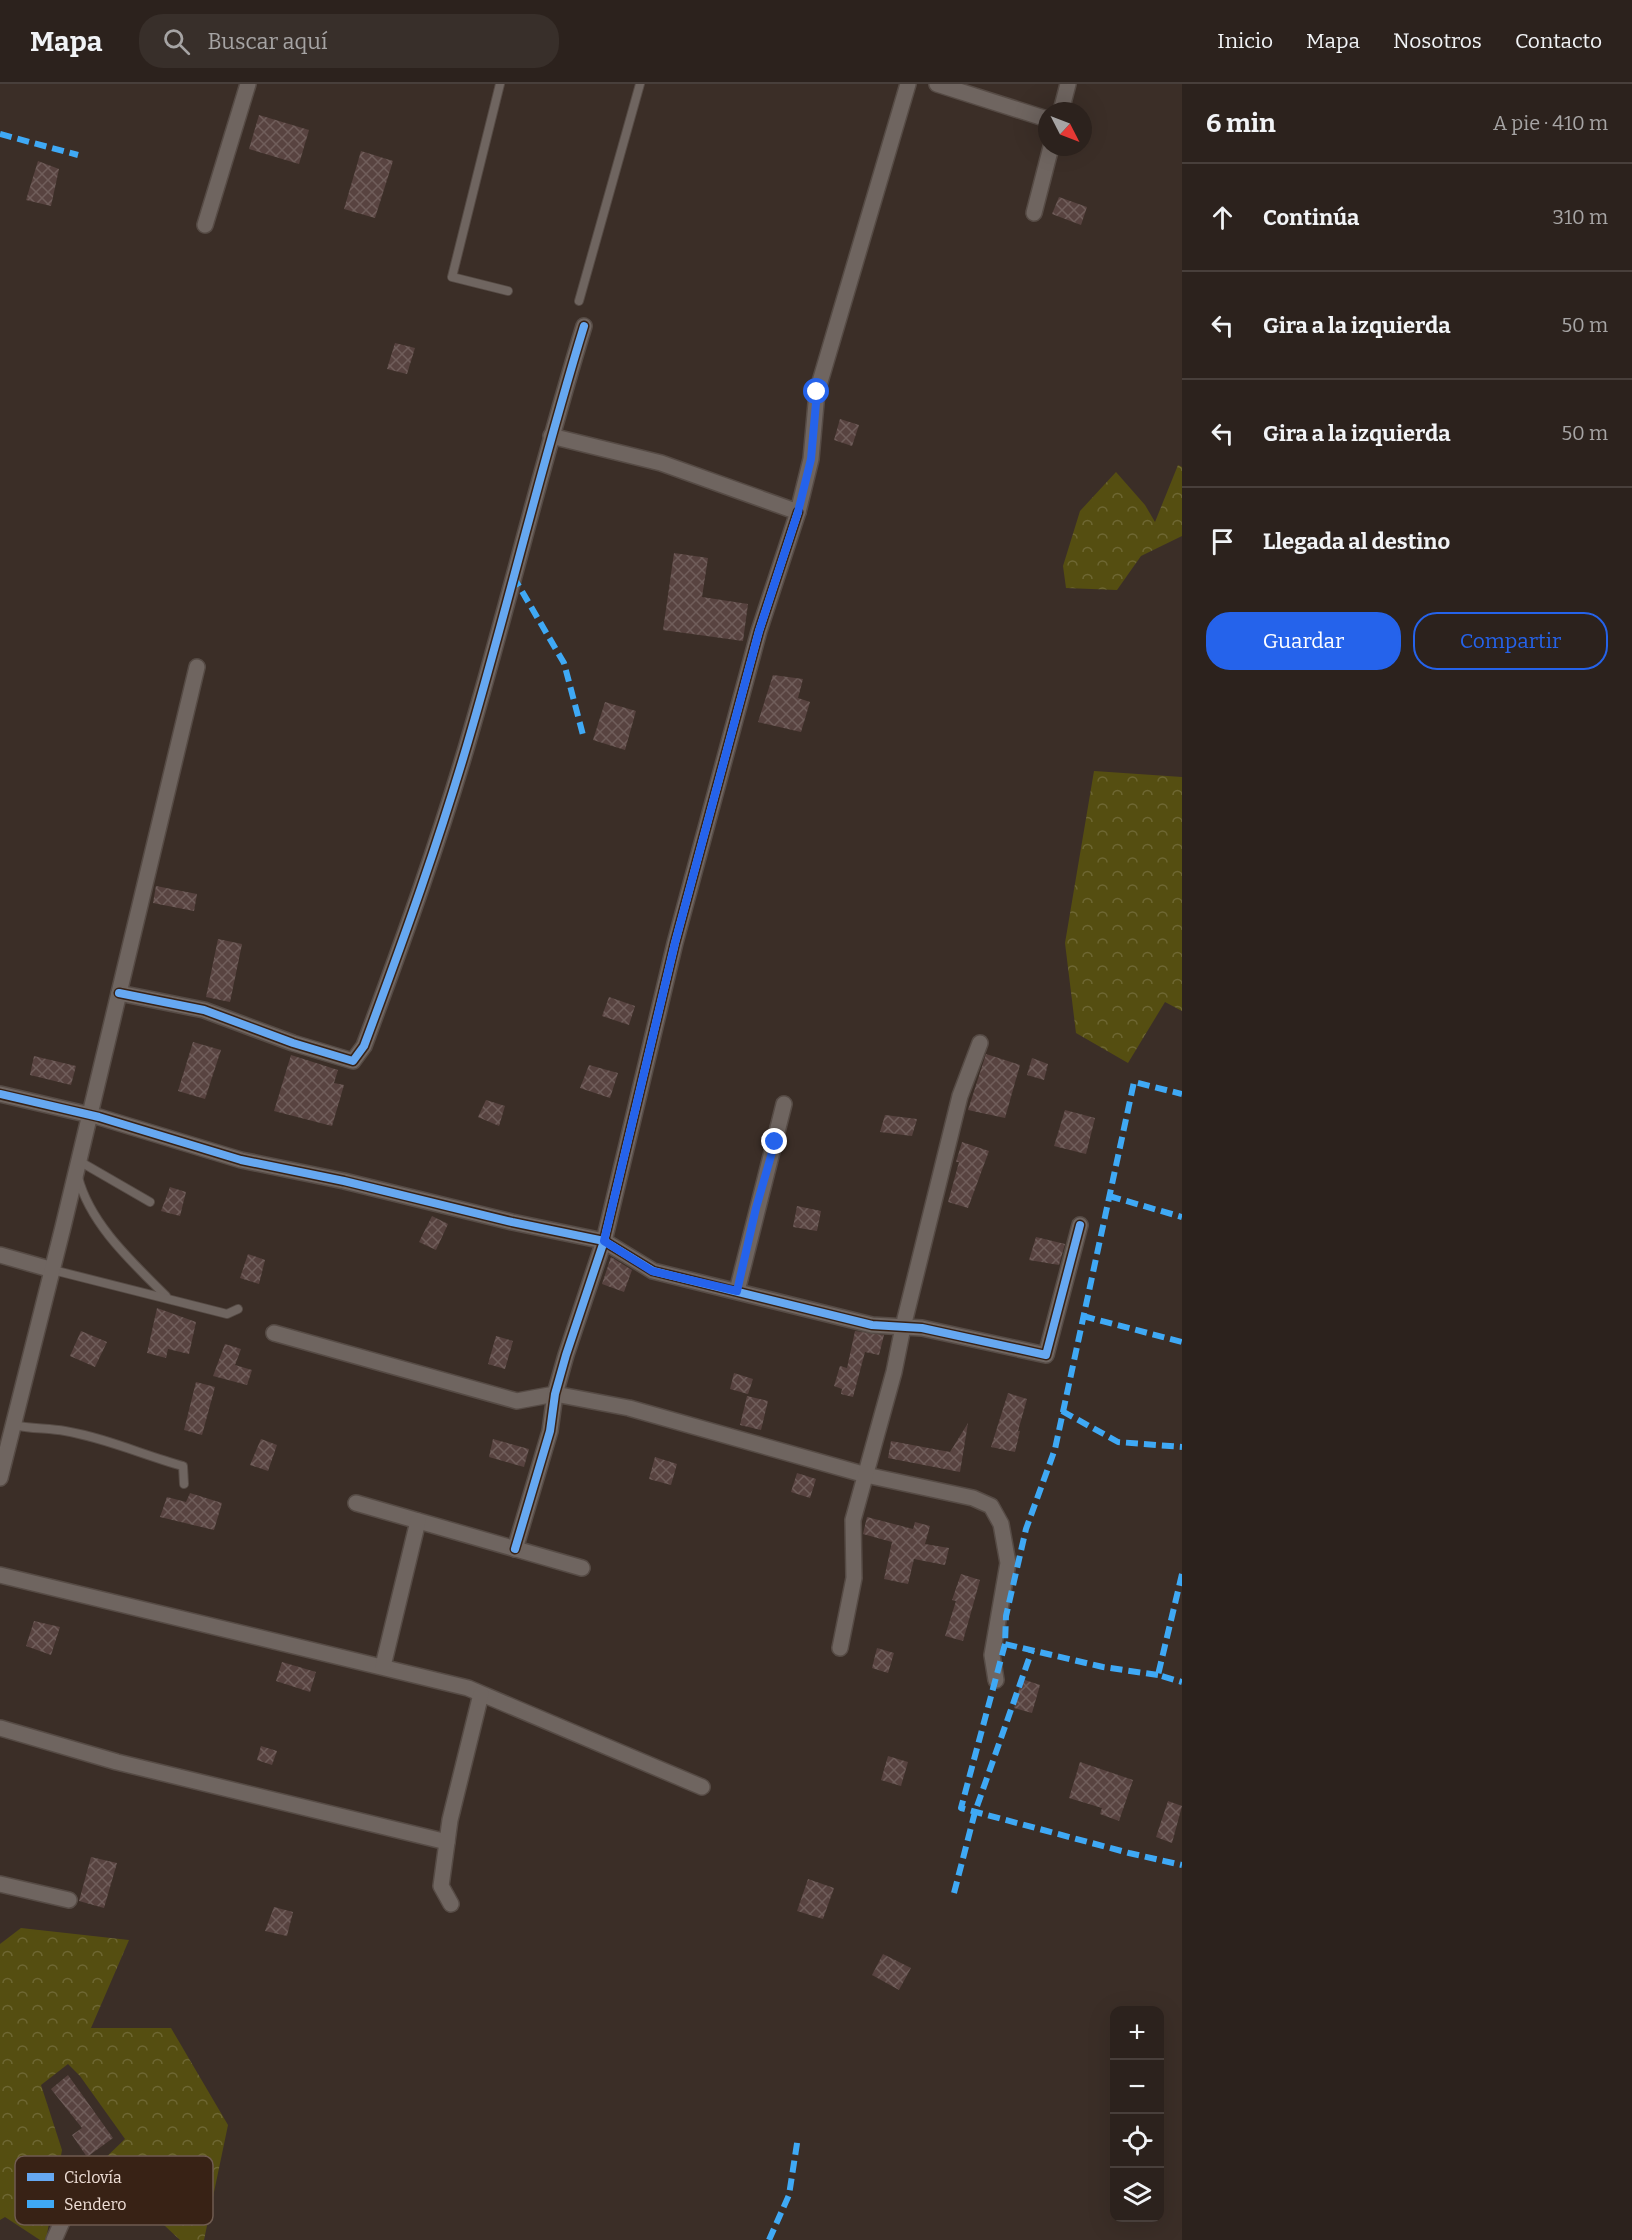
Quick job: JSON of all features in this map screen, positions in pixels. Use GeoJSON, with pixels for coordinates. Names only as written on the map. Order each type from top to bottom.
{"type":"FeatureCollection","features":[{"type":"Feature","properties":{"kind":"street"},"geometry":{"type":"LineString","coordinates":[[204,225],[248,84]]}},
{"type":"Feature","properties":{"kind":"street"},"geometry":{"type":"LineString","coordinates":[[515,1549],[550,1431],[555,1394],[604,1241],[675,943],[759,631],[798,512],[811,459],[817,392],[908,84]]}},
{"type":"Feature","properties":{"kind":"street"},"geometry":{"type":"LineString","coordinates":[[937,84],[1038,116]]}},
{"type":"Feature","properties":{"kind":"street"},"geometry":{"type":"LineString","coordinates":[[1063,102],[1068,84]]}},
{"type":"Feature","properties":{"kind":"street"},"geometry":{"type":"LineString","coordinates":[[1034,213],[1049,156]]}},
{"type":"Feature","properties":{"kind":"street"},"geometry":{"type":"LineString","coordinates":[[119,993],[204,1010],[293,1043],[353,1061],[359,1054],[404,940],[472,730],[551,436],[584,326]]}},
{"type":"Feature","properties":{"kind":"street"},"geometry":{"type":"LineString","coordinates":[[551,436],[661,463],[798,512]]}},
{"type":"Feature","properties":{"kind":"street"},"geometry":{"type":"LineString","coordinates":[[0,1478],[7,1424],[53,1269],[197,667]]}},
{"type":"Feature","properties":{"kind":"street"},"geometry":{"type":"LineString","coordinates":[[840,1648],[854,1578],[853,1520],[894,1372],[960,1096],[980,1044]]}},
{"type":"Feature","properties":{"kind":"street"},"geometry":{"type":"LineString","coordinates":[[0,1094],[90,1116],[242,1160],[344,1180],[512,1222],[604,1241],[652,1271],[872,1325],[922,1328],[1046,1355],[1080,1225]]}},
{"type":"Feature","properties":{"kind":"street"},"geometry":{"type":"LineString","coordinates":[[737,1291],[784,1104]]}},
{"type":"Feature","properties":{"kind":"street"},"geometry":{"type":"LineString","coordinates":[[0,1255],[53,1269]]}},
{"type":"Feature","properties":{"kind":"street"},"geometry":{"type":"LineString","coordinates":[[274,1333],[517,1401],[555,1394],[629,1408],[866,1475],[973,1498],[991,1506],[1001,1524],[1008,1563],[992,1655],[996,1680]]}},
{"type":"Feature","properties":{"kind":"street"},"geometry":{"type":"LineString","coordinates":[[356,1503],[582,1568]]}},
{"type":"Feature","properties":{"kind":"street"},"geometry":{"type":"LineString","coordinates":[[384,1666],[418,1521]]}},
{"type":"Feature","properties":{"kind":"street"},"geometry":{"type":"LineString","coordinates":[[0,1575],[384,1666],[481,1694],[702,1787]]}},
{"type":"Feature","properties":{"kind":"street"},"geometry":{"type":"LineString","coordinates":[[451,1904],[441,1886],[447,1842],[481,1694]]}},
{"type":"Feature","properties":{"kind":"street"},"geometry":{"type":"LineString","coordinates":[[0,1728],[117,1762],[447,1842]]}},
{"type":"Feature","properties":{"kind":"street"},"geometry":{"type":"LineString","coordinates":[[0,1884],[69,1900]]}},
{"type":"Feature","properties":{"kind":"street"},"geometry":{"type":"LineString","coordinates":[[54,2240],[61,2225]]}},
{"type":"Feature","properties":{"kind":"lane"},"geometry":{"type":"LineString","coordinates":[[500,84],[452,277],[508,291]]}},
{"type":"Feature","properties":{"kind":"lane"},"geometry":{"type":"LineString","coordinates":[[579,301],[640,84]]}},
{"type":"Feature","properties":{"kind":"lane"},"geometry":{"type":"LineString","coordinates":[[78,1167],[150,1202]]}},
{"type":"Feature","properties":{"kind":"lane"},"geometry":{"type":"LineString","coordinates":[[78,1167],[83,1199],[128,1258],[168,1297]]}},
{"type":"Feature","properties":{"kind":"lane"},"geometry":{"type":"LineString","coordinates":[[53,1269],[227,1314],[238,1309]]}},
{"type":"Feature","properties":{"kind":"lane"},"geometry":{"type":"LineString","coordinates":[[7,1424],[33,1430],[64,1431],[109,1442],[183,1466],[184,1484]]}},
{"type":"Feature","properties":{"kind":"green space"},"geometry":{"type":"Polygon","coordinates":[[[1178,465],[1182,467],[1182,536],[1141,556],[1117,590],[1066,588],[1063,566],[1080,511],[1116,472],[1145,505],[1155,522],[1178,465]]]}},
{"type":"Feature","properties":{"kind":"green space"},"geometry":{"type":"Polygon","coordinates":[[[1094,771],[1182,777],[1182,1011],[1165,1002],[1128,1063],[1076,1033],[1065,943],[1094,771]]]}},
{"type":"Feature","properties":{"kind":"green space"},"geometry":{"type":"Polygon","coordinates":[[[21,1928],[129,1940],[91,2028],[171,2028],[228,2125],[213,2197],[213,2156],[107,2156],[125,2139],[80,2076],[68,2064],[41,2085],[62,2150],[61,2156],[15,2156],[15,2224],[5,2217],[0,2220],[0,1944],[21,1928]]]}},
{"type":"Feature","properties":{"kind":"green space"},"geometry":{"type":"Polygon","coordinates":[[[17,2225],[49,2225],[46,2240],[40,2240],[17,2225]]]}},
{"type":"Feature","properties":{"kind":"green space"},"geometry":{"type":"Polygon","coordinates":[[[164,2225],[207,2225],[204,2240],[180,2240],[164,2225]]]}},
{"type":"Feature","properties":{"kind":"building"},"geometry":{"type":"Polygon","coordinates":[[[259,115],[309,130],[299,164],[249,149],[259,115]]]}},
{"type":"Feature","properties":{"kind":"building"},"geometry":{"type":"Polygon","coordinates":[[[361,151],[393,161],[375,218],[344,209],[361,151]]]}},
{"type":"Feature","properties":{"kind":"building"},"geometry":{"type":"Polygon","coordinates":[[[38,161],[59,169],[51,206],[26,200],[38,161]]]}},
{"type":"Feature","properties":{"kind":"building"},"geometry":{"type":"Polygon","coordinates":[[[1059,197],[1087,207],[1081,225],[1052,214],[1059,197]]]}},
{"type":"Feature","properties":{"kind":"building"},"geometry":{"type":"Polygon","coordinates":[[[395,343],[415,348],[407,374],[387,369],[395,343]]]}},
{"type":"Feature","properties":{"kind":"building"},"geometry":{"type":"Polygon","coordinates":[[[840,419],[859,425],[852,446],[834,440],[840,419]]]}},
{"type":"Feature","properties":{"kind":"building"},"geometry":{"type":"Polygon","coordinates":[[[674,553],[708,558],[702,597],[748,604],[743,641],[663,630],[674,553]]]}},
{"type":"Feature","properties":{"kind":"building"},"geometry":{"type":"Polygon","coordinates":[[[773,675],[803,679],[798,698],[810,702],[801,732],[758,722],[773,675]]]}},
{"type":"Feature","properties":{"kind":"building"},"geometry":{"type":"Polygon","coordinates":[[[605,702],[636,711],[625,750],[593,740],[605,702]]]}},
{"type":"Feature","properties":{"kind":"building"},"geometry":{"type":"Polygon","coordinates":[[[156,886],[197,894],[194,911],[153,903],[156,886]]]}},
{"type":"Feature","properties":{"kind":"building"},"geometry":{"type":"Polygon","coordinates":[[[218,939],[242,944],[230,1002],[206,997],[218,939]]]}},
{"type":"Feature","properties":{"kind":"building"},"geometry":{"type":"Polygon","coordinates":[[[609,997],[635,1006],[629,1025],[602,1016],[609,997]]]}},
{"type":"Feature","properties":{"kind":"building"},"geometry":{"type":"Polygon","coordinates":[[[193,1042],[221,1050],[205,1099],[178,1091],[193,1042]]]}},
{"type":"Feature","properties":{"kind":"building"},"geometry":{"type":"Polygon","coordinates":[[[986,1054],[1020,1065],[1005,1118],[968,1110],[986,1054]]]}},
{"type":"Feature","properties":{"kind":"building"},"geometry":{"type":"Polygon","coordinates":[[[291,1055],[338,1070],[334,1083],[344,1085],[332,1126],[274,1111],[291,1055]]]}},
{"type":"Feature","properties":{"kind":"building"},"geometry":{"type":"Polygon","coordinates":[[[34,1056],[76,1066],[71,1085],[30,1075],[34,1056]]]}},
{"type":"Feature","properties":{"kind":"building"},"geometry":{"type":"Polygon","coordinates":[[[1032,1058],[1048,1064],[1044,1080],[1027,1075],[1032,1058]]]}},
{"type":"Feature","properties":{"kind":"building"},"geometry":{"type":"Polygon","coordinates":[[[589,1065],[618,1073],[610,1098],[580,1088],[589,1065]]]}},
{"type":"Feature","properties":{"kind":"building"},"geometry":{"type":"Polygon","coordinates":[[[486,1100],[505,1106],[499,1126],[478,1117],[486,1100]]]}},
{"type":"Feature","properties":{"kind":"building"},"geometry":{"type":"Polygon","coordinates":[[[1065,1110],[1095,1118],[1086,1154],[1054,1146],[1065,1110]]]}},
{"type":"Feature","properties":{"kind":"building"},"geometry":{"type":"Polygon","coordinates":[[[885,1115],[917,1119],[912,1136],[880,1132],[885,1115]]]}},
{"type":"Feature","properties":{"kind":"building"},"geometry":{"type":"Polygon","coordinates":[[[962,1142],[989,1151],[968,1208],[948,1202],[962,1142]]]}},
{"type":"Feature","properties":{"kind":"building"},"geometry":{"type":"Polygon","coordinates":[[[170,1187],[186,1192],[180,1216],[161,1211],[170,1187]]]}},
{"type":"Feature","properties":{"kind":"building"},"geometry":{"type":"Polygon","coordinates":[[[797,1206],[821,1211],[817,1231],[793,1227],[797,1206]]]}},
{"type":"Feature","properties":{"kind":"building"},"geometry":{"type":"Polygon","coordinates":[[[432,1216],[448,1224],[436,1250],[419,1242],[432,1216]]]}},
{"type":"Feature","properties":{"kind":"building"},"geometry":{"type":"Polygon","coordinates":[[[1036,1237],[1065,1244],[1059,1265],[1029,1260],[1036,1237]]]}},
{"type":"Feature","properties":{"kind":"building"},"geometry":{"type":"Polygon","coordinates":[[[248,1254],[265,1260],[259,1284],[240,1278],[248,1254]]]}},
{"type":"Feature","properties":{"kind":"building"},"geometry":{"type":"Polygon","coordinates":[[[611,1257],[632,1270],[624,1292],[602,1284],[611,1257]]]}},
{"type":"Feature","properties":{"kind":"building"},"geometry":{"type":"Polygon","coordinates":[[[157,1308],[196,1322],[189,1354],[168,1349],[166,1358],[147,1353],[157,1308]]]}},
{"type":"Feature","properties":{"kind":"building"},"geometry":{"type":"Polygon","coordinates":[[[81,1331],[107,1342],[95,1367],[70,1356],[81,1331]]]}},
{"type":"Feature","properties":{"kind":"building"},"geometry":{"type":"Polygon","coordinates":[[[855,1331],[884,1335],[879,1355],[865,1352],[853,1397],[841,1394],[842,1389],[834,1386],[840,1366],[847,1368],[855,1331]]]}},
{"type":"Feature","properties":{"kind":"building"},"geometry":{"type":"Polygon","coordinates":[[[496,1336],[513,1341],[505,1369],[488,1364],[496,1336]]]}},
{"type":"Feature","properties":{"kind":"building"},"geometry":{"type":"Polygon","coordinates":[[[225,1344],[241,1349],[235,1365],[252,1370],[247,1385],[213,1376],[225,1344]]]}},
{"type":"Feature","properties":{"kind":"building"},"geometry":{"type":"Polygon","coordinates":[[[734,1373],[753,1379],[748,1394],[730,1389],[734,1373]]]}},
{"type":"Feature","properties":{"kind":"building"},"geometry":{"type":"Polygon","coordinates":[[[196,1382],[215,1387],[202,1435],[184,1430],[196,1382]]]}},
{"type":"Feature","properties":{"kind":"building"},"geometry":{"type":"Polygon","coordinates":[[[1008,1393],[1027,1399],[1015,1452],[991,1447],[1008,1393]]]}},
{"type":"Feature","properties":{"kind":"building"},"geometry":{"type":"Polygon","coordinates":[[[747,1396],[768,1401],[761,1430],[740,1425],[747,1396]]]}},
{"type":"Feature","properties":{"kind":"building"},"geometry":{"type":"Polygon","coordinates":[[[968,1423],[960,1472],[888,1458],[891,1441],[950,1452],[968,1423]]]}},
{"type":"Feature","properties":{"kind":"building"},"geometry":{"type":"Polygon","coordinates":[[[261,1439],[277,1445],[268,1471],[250,1465],[261,1439]]]}},
{"type":"Feature","properties":{"kind":"building"},"geometry":{"type":"Polygon","coordinates":[[[493,1439],[529,1449],[524,1467],[489,1457],[493,1439]]]}},
{"type":"Feature","properties":{"kind":"building"},"geometry":{"type":"Polygon","coordinates":[[[655,1457],[677,1464],[671,1485],[649,1479],[655,1457]]]}},
{"type":"Feature","properties":{"kind":"building"},"geometry":{"type":"Polygon","coordinates":[[[797,1473],[816,1479],[810,1498],[791,1492],[797,1473]]]}},
{"type":"Feature","properties":{"kind":"building"},"geometry":{"type":"Polygon","coordinates":[[[190,1493],[222,1503],[214,1530],[160,1517],[167,1497],[186,1502],[190,1493]]]}},
{"type":"Feature","properties":{"kind":"building"},"geometry":{"type":"Polygon","coordinates":[[[867,1517],[913,1529],[915,1522],[930,1526],[925,1544],[949,1548],[945,1565],[914,1559],[908,1584],[884,1579],[892,1542],[863,1534],[867,1517]]]}},
{"type":"Feature","properties":{"kind":"building"},"geometry":{"type":"Polygon","coordinates":[[[961,1574],[980,1580],[963,1641],[945,1636],[956,1601],[952,1600],[961,1574]]]}},
{"type":"Feature","properties":{"kind":"building"},"geometry":{"type":"Polygon","coordinates":[[[34,1621],[60,1627],[51,1655],[26,1646],[34,1621]]]}},
{"type":"Feature","properties":{"kind":"building"},"geometry":{"type":"Polygon","coordinates":[[[877,1648],[894,1653],[888,1673],[872,1668],[877,1648]]]}},
{"type":"Feature","properties":{"kind":"building"},"geometry":{"type":"Polygon","coordinates":[[[282,1662],[316,1672],[310,1692],[276,1681],[282,1662]]]}},
{"type":"Feature","properties":{"kind":"building"},"geometry":{"type":"Polygon","coordinates":[[[1022,1679],[1040,1685],[1032,1713],[1014,1708],[1022,1679]]]}},
{"type":"Feature","properties":{"kind":"building"},"geometry":{"type":"Polygon","coordinates":[[[261,1746],[277,1751],[272,1765],[257,1760],[261,1746]]]}},
{"type":"Feature","properties":{"kind":"building"},"geometry":{"type":"Polygon","coordinates":[[[888,1756],[908,1762],[901,1786],[881,1780],[888,1756]]]}},
{"type":"Feature","properties":{"kind":"building"},"geometry":{"type":"Polygon","coordinates":[[[1080,1762],[1133,1780],[1119,1821],[1100,1814],[1102,1808],[1069,1798],[1080,1762]]]}},
{"type":"Feature","properties":{"kind":"building"},"geometry":{"type":"Polygon","coordinates":[[[1168,1801],[1182,1806],[1172,1843],[1156,1837],[1168,1801]]]}},
{"type":"Feature","properties":{"kind":"building"},"geometry":{"type":"Polygon","coordinates":[[[91,1857],[117,1863],[104,1908],[79,1901],[91,1857]]]}},
{"type":"Feature","properties":{"kind":"building"},"geometry":{"type":"Polygon","coordinates":[[[808,1879],[834,1888],[823,1919],[797,1911],[808,1879]]]}},
{"type":"Feature","properties":{"kind":"building"},"geometry":{"type":"Polygon","coordinates":[[[274,1907],[293,1912],[287,1936],[265,1931],[274,1907]]]}},
{"type":"Feature","properties":{"kind":"building"},"geometry":{"type":"Polygon","coordinates":[[[883,1954],[911,1968],[899,1990],[872,1975],[883,1954]]]}},
{"type":"Feature","properties":{"kind":"building"},"geometry":{"type":"Polygon","coordinates":[[[68,2075],[113,2138],[86,2156],[72,2135],[82,2128],[51,2089],[68,2075]]]}},
{"type":"Feature","properties":{"kind":"marked path"},"geometry":{"type":"LineString","coordinates":[[0,134],[78,155]]}},
{"type":"Feature","properties":{"kind":"marked path"},"geometry":{"type":"LineString","coordinates":[[513,576],[564,663],[583,735]]}},
{"type":"Feature","properties":{"kind":"marked path"},"geometry":{"type":"LineString","coordinates":[[1158,1675],[1103,1667],[1005,1644],[1006,1616],[1026,1529],[1055,1449],[1134,1082],[1182,1094]]}},
{"type":"Feature","properties":{"kind":"marked path"},"geometry":{"type":"LineString","coordinates":[[1109,1196],[1182,1217]]}},
{"type":"Feature","properties":{"kind":"marked path"},"geometry":{"type":"LineString","coordinates":[[1083,1316],[1182,1342]]}},
{"type":"Feature","properties":{"kind":"marked path"},"geometry":{"type":"LineString","coordinates":[[1062,1411],[1118,1442],[1182,1447]]}},
{"type":"Feature","properties":{"kind":"marked path"},"geometry":{"type":"LineString","coordinates":[[1182,1574],[1158,1675],[1182,1682]]}},
{"type":"Feature","properties":{"kind":"marked path"},"geometry":{"type":"LineString","coordinates":[[1005,1644],[961,1808],[1182,1865]]}},
{"type":"Feature","properties":{"kind":"marked path"},"geometry":{"type":"LineString","coordinates":[[954,1893],[975,1812],[1032,1650]]}},
{"type":"Feature","properties":{"kind":"marked path"},"geometry":{"type":"LineString","coordinates":[[769,2240],[789,2195],[798,2137]]}},
{"type":"Feature","properties":{"kind":"cycle path"},"geometry":{"type":"LineString","coordinates":[[119,993],[204,1010],[293,1043],[353,1061],[364,1046],[448,808],[584,326]]}},
{"type":"Feature","properties":{"kind":"cycle path"},"geometry":{"type":"LineString","coordinates":[[515,1549],[550,1431],[555,1394],[566,1355],[604,1241],[675,943],[759,631],[798,512]]}},
{"type":"Feature","properties":{"kind":"cycle path"},"geometry":{"type":"LineString","coordinates":[[0,1094],[99,1117],[241,1160],[344,1181],[512,1222],[604,1241],[653,1271],[872,1325],[922,1328],[1046,1355],[1080,1225]]}},
{"type":"Feature","properties":{"kind":"route"},"geometry":{"type":"LineString","coordinates":[[775,1142],[756,1208],[737,1291],[652,1271],[604,1241],[675,943],[759,631],[798,512],[811,459],[817,392]]}}]}
